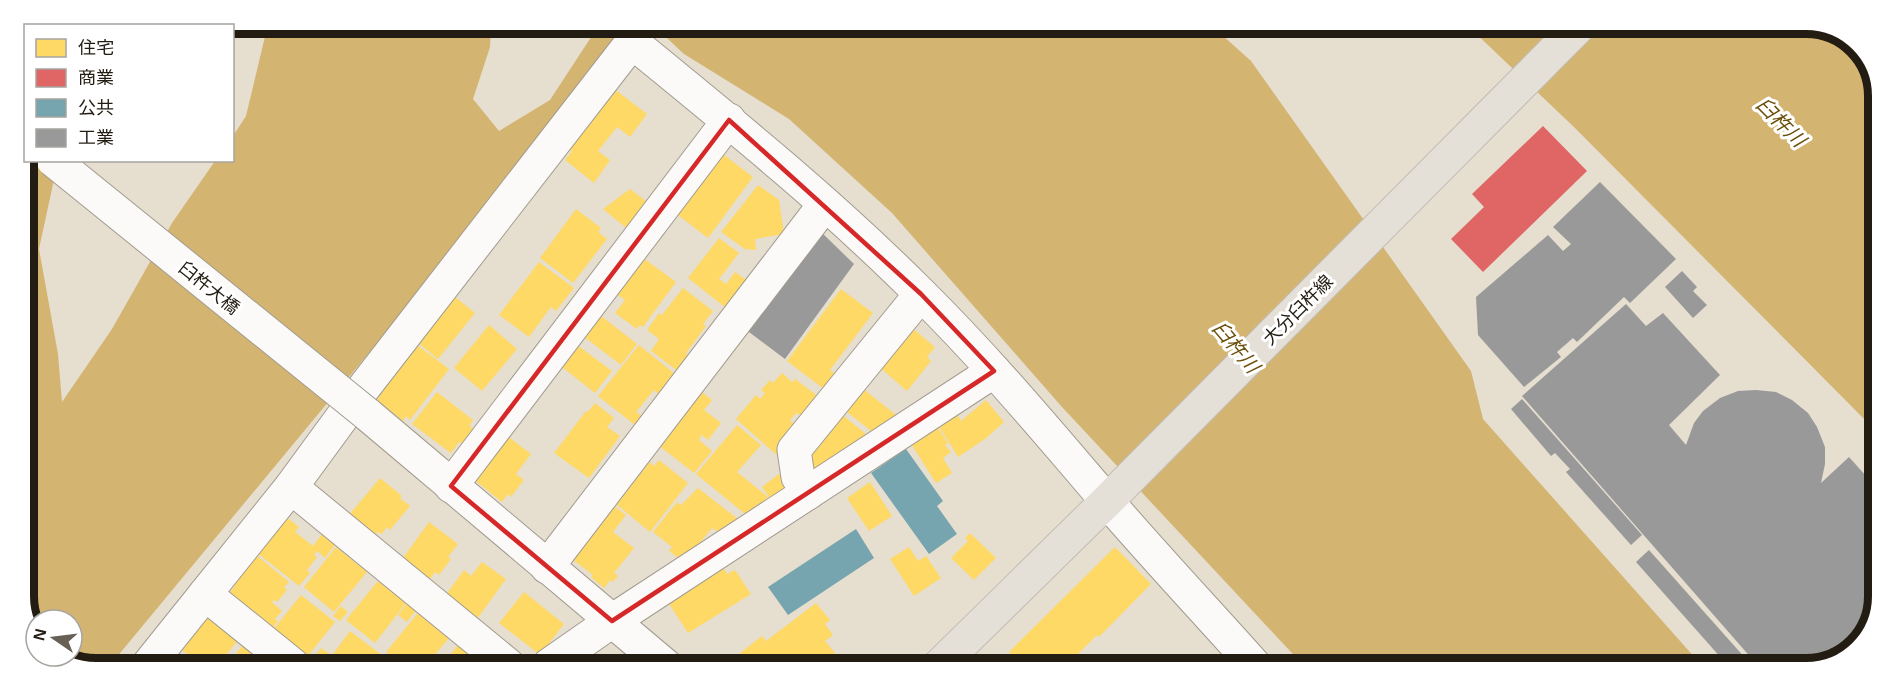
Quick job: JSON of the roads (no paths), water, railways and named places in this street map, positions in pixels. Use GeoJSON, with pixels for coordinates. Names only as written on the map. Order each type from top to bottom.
{"type":"FeatureCollection","features":[{"type":"Feature","properties":{"kind":"main road","name":"大分臼杵線"},"geometry":{"type":"LineString","coordinates":[[948,657],[1381,227],[1571,34]]}},
{"type":"Feature","properties":{"kind":"street"},"geometry":{"type":"LineString","coordinates":[[154,657],[291,487],[632,42],[729,120],[825,204],[921,294],[1113,495],[1248,657]]}},
{"type":"Feature","properties":{"kind":"street"},"geometry":{"type":"LineString","coordinates":[[451,486],[729,120]]}},
{"type":"Feature","properties":{"kind":"street","name":"臼杵大橋"},"geometry":{"type":"LineString","coordinates":[[55,162],[366,414],[655,657]]}},
{"type":"Feature","properties":{"kind":"street"},"geometry":{"type":"LineString","coordinates":[[547,567],[825,204]]}},
{"type":"Feature","properties":{"kind":"street"},"geometry":{"type":"LineString","coordinates":[[808,493],[798,477],[794,450],[921,294]]}},
{"type":"Feature","properties":{"kind":"street"},"geometry":{"type":"LineString","coordinates":[[560,657],[994,371]]}},
{"type":"Feature","properties":{"kind":"street"},"geometry":{"type":"LineString","coordinates":[[291,487],[498,657]]}},
{"type":"Feature","properties":{"kind":"street"},"geometry":{"type":"LineString","coordinates":[[204,594],[283,657]]}},
{"type":"Feature","properties":{"kind":"water"},"geometry":{"type":"Polygon","coordinates":[[[266,34],[491,34],[490,47],[473,99],[499,131],[550,100],[593,34],[626,34],[512,180],[117,657],[84,656],[84,608],[36,608],[35,599],[34,162],[58,162],[39,249],[58,354],[62,402],[112,329],[172,223],[214,162],[234,162],[234,134],[246,116],[266,34]]]}},
{"type":"Feature","properties":{"kind":"water","name":"臼杵川"},"geometry":{"type":"Polygon","coordinates":[[[663,34],[1221,34],[1251,61],[1471,371],[1483,419],[1694,657],[1296,657],[1062,407],[892,213],[789,119],[684,54],[663,34]]]}},
{"type":"Feature","properties":{"kind":"water","name":"臼杵川"},"geometry":{"type":"Polygon","coordinates":[[[1476,34],[1805,34],[1836,43],[1855,59],[1863,73],[1867,93],[1868,423],[1575,128],[1476,34]]]}}]}
